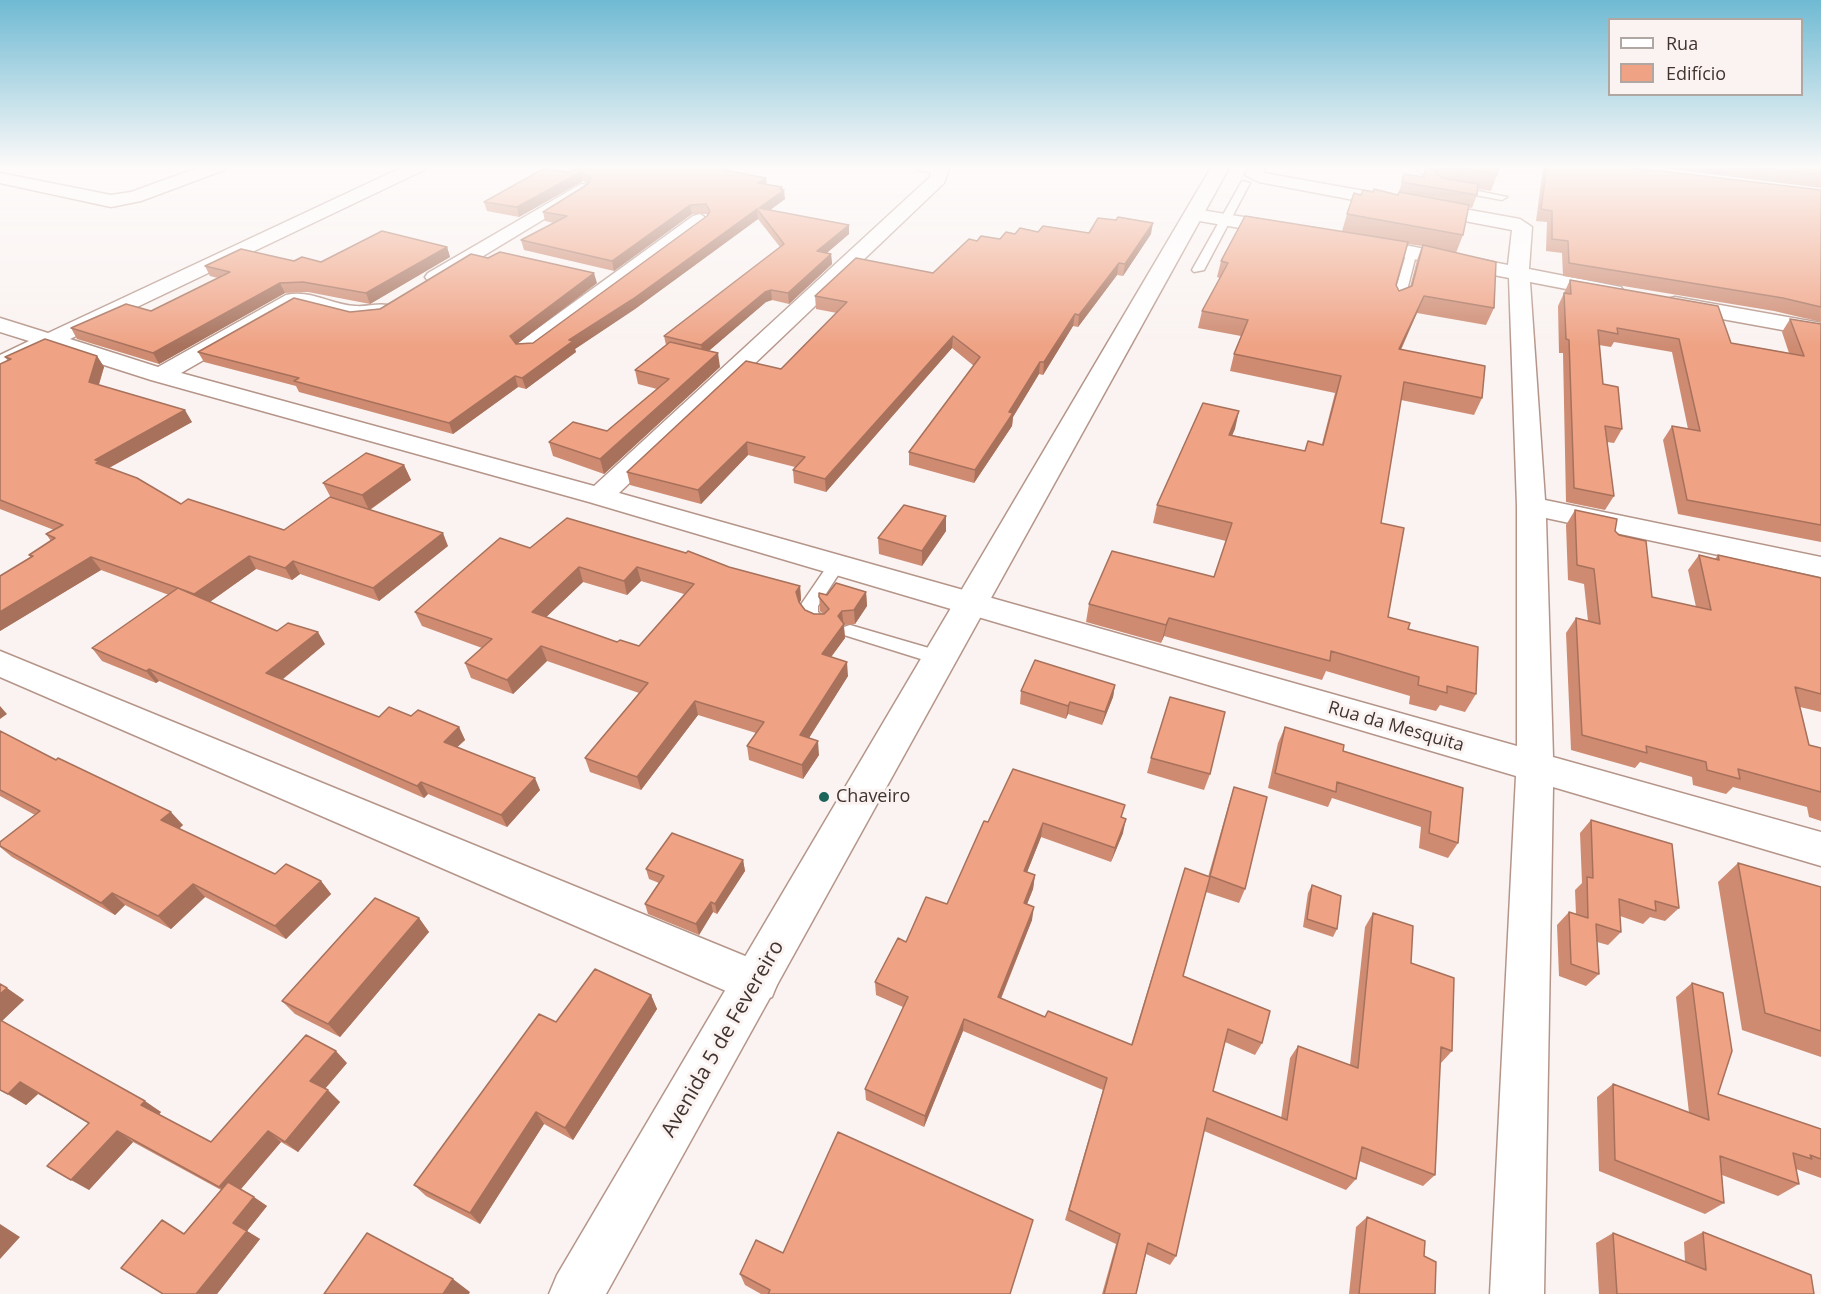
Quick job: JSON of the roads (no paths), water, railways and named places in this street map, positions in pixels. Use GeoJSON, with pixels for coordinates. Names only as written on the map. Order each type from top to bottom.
{"type":"FeatureCollection","features":[{"type":"Feature","properties":{"kind":"street"},"geometry":{"type":"LineString","coordinates":[[0,364],[290,226]]}},
{"type":"Feature","properties":{"kind":"street"},"geometry":{"type":"LineString","coordinates":[[416,289],[520,226]]}},
{"type":"Feature","properties":{"kind":"street"},"geometry":{"type":"LineString","coordinates":[[527,347],[691,226]]}},
{"type":"Feature","properties":{"kind":"street"},"geometry":{"type":"LineString","coordinates":[[599,496],[887,226]]}},
{"type":"Feature","properties":{"kind":"street","name":"Avenida 5 de Fevereiro"},"geometry":{"type":"LineString","coordinates":[[576,1294],[867,783],[1188,226]]}},
{"type":"Feature","properties":{"kind":"street"},"geometry":{"type":"LineString","coordinates":[[1264,226],[1306,233]]}},
{"type":"Feature","properties":{"kind":"street"},"geometry":{"type":"LineString","coordinates":[[1517,1294],[1535,767],[1531,506],[1518,258],[1521,226]]}},
{"type":"Feature","properties":{"kind":"street"},"geometry":{"type":"LineString","coordinates":[[1341,239],[1412,251],[1520,276],[1629,295]]}},
{"type":"Feature","properties":{"kind":"street"},"geometry":{"type":"LineString","coordinates":[[483,249],[506,254]]}},
{"type":"Feature","properties":{"kind":"street"},"geometry":{"type":"LineString","coordinates":[[597,274],[620,280]]}},
{"type":"Feature","properties":{"kind":"street"},"geometry":{"type":"LineString","coordinates":[[1651,299],[1821,330]]}},
{"type":"Feature","properties":{"kind":"street"},"geometry":{"type":"LineString","coordinates":[[160,375],[294,300],[355,313],[376,312],[397,300]]}},
{"type":"Feature","properties":{"kind":"street","name":"Rua da Mesquita"},"geometry":{"type":"LineString","coordinates":[[0,325],[160,375],[599,496],[1821,849]]}},
{"type":"Feature","properties":{"kind":"street"},"geometry":{"type":"LineString","coordinates":[[1531,506],[1821,567]]}},
{"type":"Feature","properties":{"kind":"street"},"geometry":{"type":"LineString","coordinates":[[0,663],[756,981]]}},
{"type":"Feature","properties":{"kind":"lane"},"geometry":{"type":"LineString","coordinates":[[1198,270],[1221,226]]}},
{"type":"Feature","properties":{"kind":"lane"},"geometry":{"type":"LineString","coordinates":[[1398,302],[1412,251]]}},
{"type":"Feature","properties":{"kind":"lane"},"geometry":{"type":"LineString","coordinates":[[819,622],[809,614],[809,606],[836,566]]}},
{"type":"Feature","properties":{"kind":"lane"},"geometry":{"type":"LineString","coordinates":[[850,631],[940,658]]}},
{"type":"Feature","properties":{"kind":"place","name":"Chaveiro"},"geometry":{"type":"Point","coordinates":[824,797]}}]}
